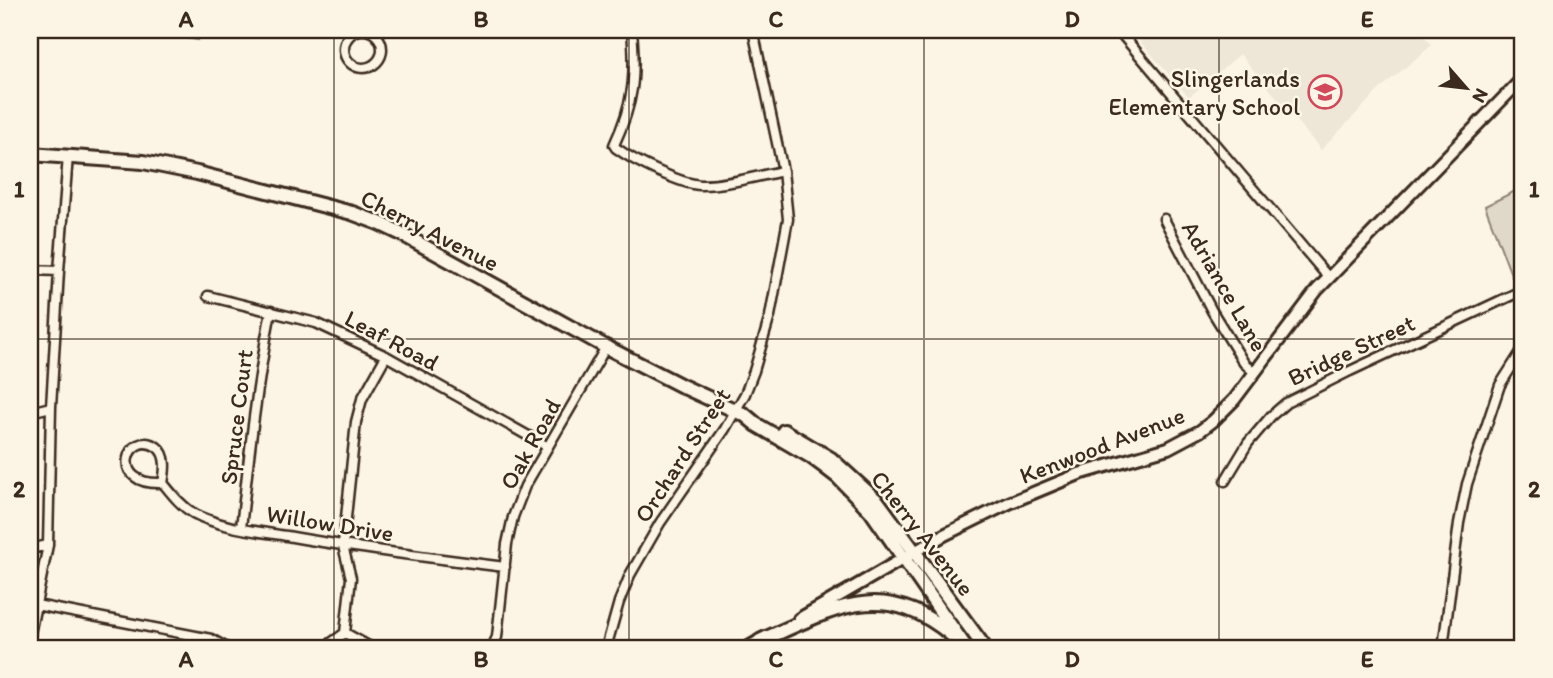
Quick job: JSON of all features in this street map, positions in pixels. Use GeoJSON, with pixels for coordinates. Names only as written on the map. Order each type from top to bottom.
{"type":"FeatureCollection","features":[{"type":"Feature","properties":{"kind":"main road","name":"Kenwood Avenue"},"geometry":{"type":"LineString","coordinates":[[747,648],[944,535],[1056,482],[1168,448],[1200,431],[1225,409],[1303,307],[1329,278],[1523,78]]}},
{"type":"Feature","properties":{"kind":"main road","name":"Cherry Avenue"},"geometry":{"type":"LineString","coordinates":[[30,154],[155,164],[208,175],[352,213],[400,233],[606,347],[741,413],[810,456],[838,477],[871,511],[981,643]]}},
{"type":"Feature","properties":{"kind":"main road","name":"Cherry Avenue"},"geometry":{"type":"LineString","coordinates":[[909,554],[966,648]]}},
{"type":"Feature","properties":{"kind":"main road"},"geometry":{"type":"LineString","coordinates":[[760,641],[839,608],[862,603],[885,603],[908,608],[927,617],[966,648]]}},
{"type":"Feature","properties":{"kind":"street"},"geometry":{"type":"LineString","coordinates":[[360,30],[372,33],[380,42],[380,55],[377,61],[360,68],[349,62],[344,51],[349,35],[360,30]]}},
{"type":"Feature","properties":{"kind":"street"},"geometry":{"type":"LineString","coordinates":[[632,30],[632,95],[614,145],[619,151],[666,174],[697,185],[783,171]]}},
{"type":"Feature","properties":{"kind":"street","name":"Orchard Street"},"geometry":{"type":"LineString","coordinates":[[606,648],[619,601],[630,575],[660,523],[741,413],[770,316],[788,219],[783,171],[753,30]]}},
{"type":"Feature","properties":{"kind":"street"},"geometry":{"type":"LineString","coordinates":[[1118,30],[1329,278]]}},
{"type":"Feature","properties":{"kind":"street"},"geometry":{"type":"LineString","coordinates":[[30,634],[47,545],[51,407],[68,156]]}},
{"type":"Feature","properties":{"kind":"street","name":"Adriance Lane"},"geometry":{"type":"LineString","coordinates":[[1164,219],[1212,311],[1244,363],[1254,372]]}},
{"type":"Feature","properties":{"kind":"street"},"geometry":{"type":"LineString","coordinates":[[30,270],[59,271]]}},
{"type":"Feature","properties":{"kind":"street","name":"Bridge Street"},"geometry":{"type":"LineString","coordinates":[[1225,481],[1248,443],[1270,416],[1286,403],[1523,290]]}},
{"type":"Feature","properties":{"kind":"street","name":"Leaf Road"},"geometry":{"type":"LineString","coordinates":[[208,296],[316,323],[386,356],[548,447]]}},
{"type":"Feature","properties":{"kind":"street","name":"Spruce Court"},"geometry":{"type":"LineString","coordinates":[[241,528],[251,430],[271,311]]}},
{"type":"Feature","properties":{"kind":"street","name":"Oak Road"},"geometry":{"type":"LineString","coordinates":[[492,648],[497,637],[507,544],[513,517],[526,486],[606,347]]}},
{"type":"Feature","properties":{"kind":"street"},"geometry":{"type":"LineString","coordinates":[[1443,648],[1459,523],[1467,484],[1500,385],[1523,349]]}},
{"type":"Feature","properties":{"kind":"street"},"geometry":{"type":"LineString","coordinates":[[324,648],[345,633],[351,578],[343,546],[356,422],[362,399],[386,356]]}},
{"type":"Feature","properties":{"kind":"street"},"geometry":{"type":"LineString","coordinates":[[30,412],[51,407]]}},
{"type":"Feature","properties":{"kind":"street","name":"Willow Drive"},"geometry":{"type":"LineString","coordinates":[[163,483],[137,479],[129,471],[127,458],[134,447],[147,443],[160,450],[164,459],[163,483],[177,500],[194,513],[217,522],[343,546],[505,567]]}},
{"type":"Feature","properties":{"kind":"street"},"geometry":{"type":"LineString","coordinates":[[30,549],[47,545]]}},
{"type":"Feature","properties":{"kind":"street"},"geometry":{"type":"LineString","coordinates":[[36,605],[211,639],[227,648]]}},
{"type":"Feature","properties":{"kind":"street"},"geometry":{"type":"LineString","coordinates":[[345,633],[372,648]]}},
{"type":"Feature","properties":{"kind":"shaded area"},"geometry":{"type":"Polygon","coordinates":[[[139,30],[199,30],[198,40],[139,30]]]}},
{"type":"Feature","properties":{"kind":"shaded area","name":"Slingerlands Elementary School"},"geometry":{"type":"Polygon","coordinates":[[[1130,30],[1419,30],[1432,45],[1381,88],[1321,150],[1240,54],[1189,97],[1130,30]]]}},
{"type":"Feature","properties":{"kind":"shaded area"},"geometry":{"type":"Polygon","coordinates":[[[1523,187],[1523,271],[1512,277],[1485,206],[1523,187]]]}},
{"type":"Feature","properties":{"kind":"place","name":"Slingerlands Elementary School"},"geometry":{"type":"Point","coordinates":[1325,92]}}]}
